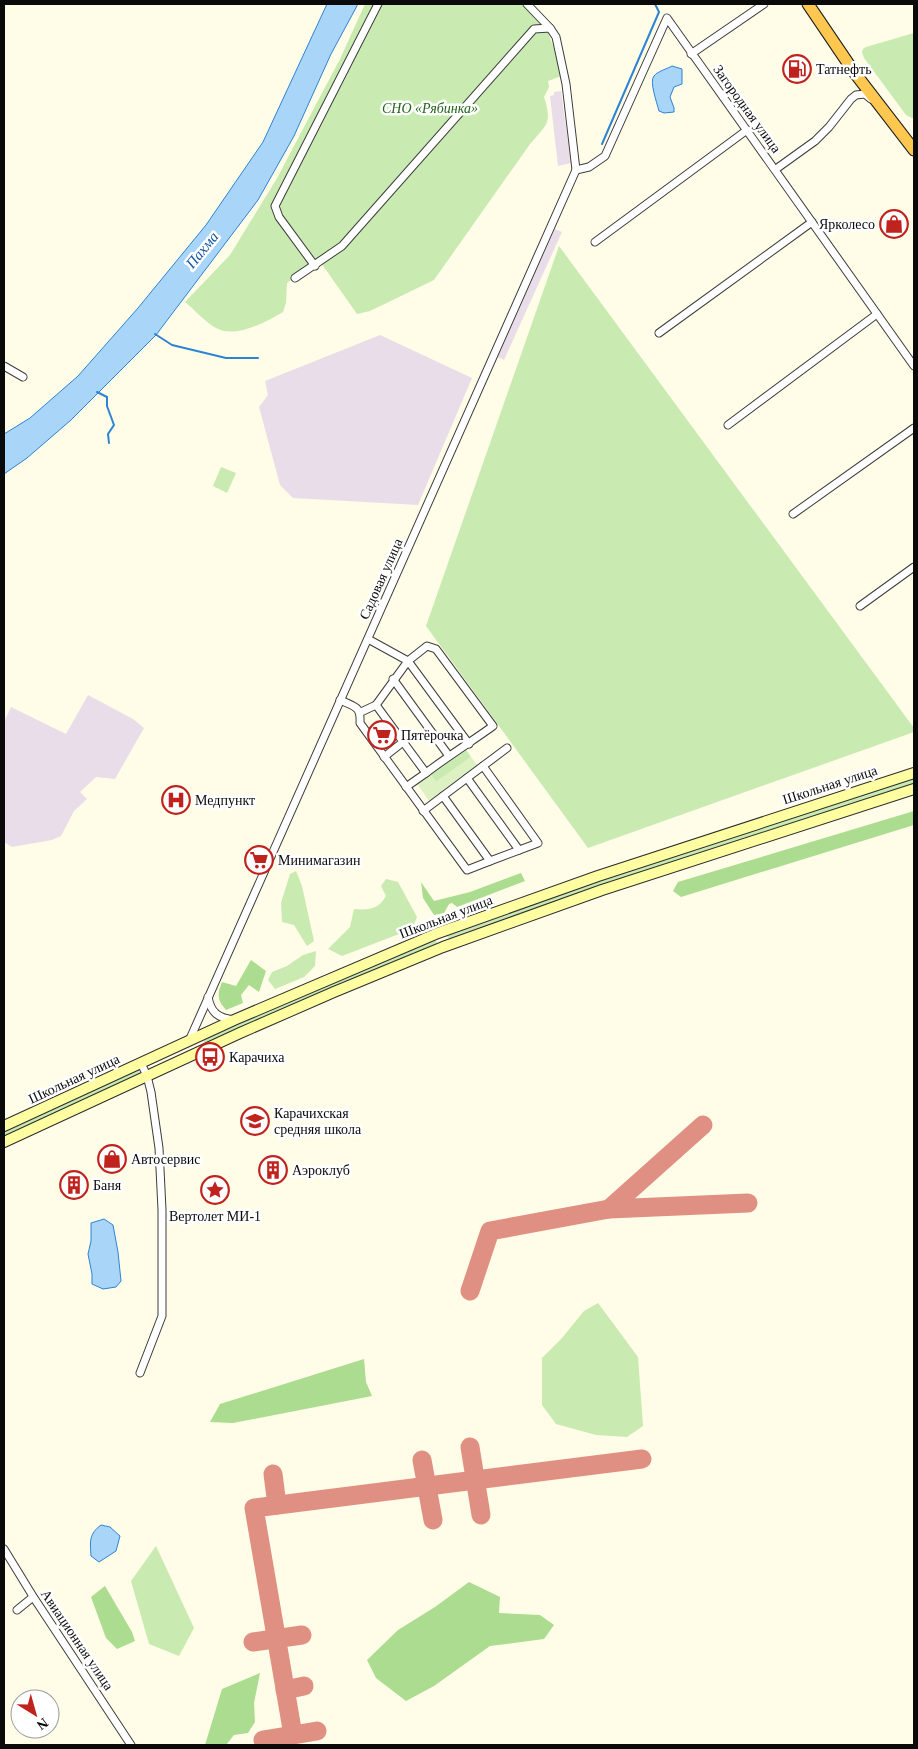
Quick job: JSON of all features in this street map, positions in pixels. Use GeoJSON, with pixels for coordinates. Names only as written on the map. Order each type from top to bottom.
{"type":"FeatureCollection","features":[{"type":"Feature","properties":{"kind":"highway"},"geometry":{"type":"LineString","coordinates":[[808,4],[840,52],[914,150]]}},
{"type":"Feature","properties":{"kind":"highway"},"geometry":{"type":"LineString","coordinates":[[817,4],[914,139]]}},
{"type":"Feature","properties":{"kind":"main road","name":"Школьная улица"},"geometry":{"type":"LineString","coordinates":[[4,1126],[234,1020],[438,933],[598,876],[914,772]]}},
{"type":"Feature","properties":{"kind":"main road","name":"Школьная улица"},"geometry":{"type":"LineString","coordinates":[[4,1142],[194,1054],[334,992],[443,947],[593,893],[914,789]]}},
{"type":"Feature","properties":{"kind":"main road"},"geometry":{"type":"LineString","coordinates":[[438,933],[443,947]]}},
{"type":"Feature","properties":{"kind":"main road"},"geometry":{"type":"LineString","coordinates":[[188,1041],[194,1054]]}},
{"type":"Feature","properties":{"kind":"street"},"geometry":{"type":"LineString","coordinates":[[315,266],[279,217],[275,206],[378,4]]}},
{"type":"Feature","properties":{"kind":"street"},"geometry":{"type":"LineString","coordinates":[[527,4],[556,37],[566,84],[576,170]]}},
{"type":"Feature","properties":{"kind":"street"},"geometry":{"type":"LineString","coordinates":[[691,54],[764,4]]}},
{"type":"Feature","properties":{"kind":"street","name":"Загородная улица"},"geometry":{"type":"LineString","coordinates":[[576,170],[589,167],[605,156],[667,18],[914,366]]}},
{"type":"Feature","properties":{"kind":"street"},"geometry":{"type":"LineString","coordinates":[[295,278],[342,246],[534,30],[550,28]]}},
{"type":"Feature","properties":{"kind":"street"},"geometry":{"type":"LineString","coordinates":[[776,169],[815,141],[829,127],[851,98],[856,95],[865,94],[878,104]]}},
{"type":"Feature","properties":{"kind":"street"},"geometry":{"type":"LineString","coordinates":[[595,242],[747,130]]}},
{"type":"Feature","properties":{"kind":"street","name":"Садовая улица"},"geometry":{"type":"LineString","coordinates":[[188,1041],[576,170]]}},
{"type":"Feature","properties":{"kind":"street"},"geometry":{"type":"LineString","coordinates":[[659,333],[812,222]]}},
{"type":"Feature","properties":{"kind":"street"},"geometry":{"type":"LineString","coordinates":[[728,424],[877,314]]}},
{"type":"Feature","properties":{"kind":"street"},"geometry":{"type":"LineString","coordinates":[[4,366],[23,378]]}},
{"type":"Feature","properties":{"kind":"street"},"geometry":{"type":"LineString","coordinates":[[793,514],[914,428]]}},
{"type":"Feature","properties":{"kind":"street"},"geometry":{"type":"LineString","coordinates":[[860,606],[914,567]]}},
{"type":"Feature","properties":{"kind":"street"},"geometry":{"type":"LineString","coordinates":[[368,639],[408,661],[469,744]]}},
{"type":"Feature","properties":{"kind":"street"},"geometry":{"type":"LineString","coordinates":[[361,712],[376,705],[393,679],[408,661],[427,646],[436,649],[493,726],[469,744],[457,749],[406,787]]}},
{"type":"Feature","properties":{"kind":"street"},"geometry":{"type":"LineString","coordinates":[[393,679],[448,756]]}},
{"type":"Feature","properties":{"kind":"street"},"geometry":{"type":"LineString","coordinates":[[340,700],[358,708],[361,712],[360,723],[467,870],[538,843],[483,766]]}},
{"type":"Feature","properties":{"kind":"street"},"geometry":{"type":"LineString","coordinates":[[376,705],[426,773]]}},
{"type":"Feature","properties":{"kind":"street"},"geometry":{"type":"LineString","coordinates":[[384,756],[403,742]]}},
{"type":"Feature","properties":{"kind":"street"},"geometry":{"type":"LineString","coordinates":[[423,811],[507,748]]}},
{"type":"Feature","properties":{"kind":"street"},"geometry":{"type":"LineString","coordinates":[[467,778],[519,850]]}},
{"type":"Feature","properties":{"kind":"street"},"geometry":{"type":"LineString","coordinates":[[443,796],[490,860]]}},
{"type":"Feature","properties":{"kind":"street"},"geometry":{"type":"LineString","coordinates":[[208,998],[216,1016],[234,1020]]}},
{"type":"Feature","properties":{"kind":"street"},"geometry":{"type":"LineString","coordinates":[[140,1373],[162,1316],[162,1210],[159,1148],[151,1092],[141,1062]]}},
{"type":"Feature","properties":{"kind":"street","name":"Авиационная улица"},"geometry":{"type":"LineString","coordinates":[[4,1549],[33,1597],[131,1745]]}},
{"type":"Feature","properties":{"kind":"street"},"geometry":{"type":"LineString","coordinates":[[17,1610],[33,1597]]}},
{"type":"Feature","properties":{"kind":"shaded area"},"geometry":{"type":"Polygon","coordinates":[[[561,91],[571,163],[558,166],[550,96],[554,95],[554,92],[561,91]]]}},
{"type":"Feature","properties":{"kind":"shaded area"},"geometry":{"type":"Polygon","coordinates":[[[555,229],[562,232],[504,360],[498,357],[555,229]]]}},
{"type":"Feature","properties":{"kind":"shaded area"},"geometry":{"type":"Polygon","coordinates":[[[380,335],[472,378],[418,505],[293,498],[280,485],[259,407],[268,395],[265,381],[380,335]]]}},
{"type":"Feature","properties":{"kind":"shaded area"},"geometry":{"type":"Polygon","coordinates":[[[88,695],[133,719],[144,728],[115,779],[96,777],[80,792],[87,799],[74,811],[61,836],[52,840],[12,847],[4,842],[4,722],[11,707],[66,734],[88,695]]]}},
{"type":"Feature","properties":{"kind":"green space","name":"СНО «Рябинка»"},"geometry":{"type":"Polygon","coordinates":[[[365,4],[531,4],[547,30],[564,75],[548,81],[549,87],[544,97],[548,113],[546,124],[434,280],[370,311],[357,314],[319,260],[287,283],[286,303],[283,312],[250,328],[232,332],[216,328],[185,302],[230,255],[276,180],[340,59],[365,4]]]}},
{"type":"Feature","properties":{"kind":"green space"},"geometry":{"type":"Polygon","coordinates":[[[914,33],[914,118],[912,118],[906,115],[864,58],[862,52],[866,47],[914,33]]]}},
{"type":"Feature","properties":{"kind":"green space"},"geometry":{"type":"Polygon","coordinates":[[[559,246],[914,728],[914,732],[588,848],[426,626],[559,246]]]}},
{"type":"Feature","properties":{"kind":"green space"},"geometry":{"type":"Polygon","coordinates":[[[221,467],[236,473],[227,493],[213,486],[221,467]]]}},
{"type":"Feature","properties":{"kind":"green space"},"geometry":{"type":"Polygon","coordinates":[[[465,748],[471,757],[436,782],[430,774],[465,748]]]}},
{"type":"Feature","properties":{"kind":"green space"},"geometry":{"type":"Polygon","coordinates":[[[471,757],[479,767],[430,802],[415,781],[428,771],[436,782],[471,757]]]}},
{"type":"Feature","properties":{"kind":"green space"},"geometry":{"type":"Polygon","coordinates":[[[914,778],[914,784],[681,859],[450,938],[447,937],[448,934],[622,873],[914,778]]]}},
{"type":"Feature","properties":{"kind":"green space"},"geometry":{"type":"Polygon","coordinates":[[[914,811],[914,825],[681,897],[673,891],[678,882],[914,811]]]}},
{"type":"Feature","properties":{"kind":"green space"},"geometry":{"type":"Polygon","coordinates":[[[296,871],[302,886],[314,941],[307,946],[294,925],[282,922],[281,903],[290,874],[296,871]]]}},
{"type":"Feature","properties":{"kind":"green space"},"geometry":{"type":"Polygon","coordinates":[[[521,873],[525,881],[457,907],[452,903],[449,904],[444,913],[434,915],[423,898],[421,882],[434,901],[470,892],[521,873]]]}},
{"type":"Feature","properties":{"kind":"green space"},"geometry":{"type":"Polygon","coordinates":[[[386,879],[398,882],[417,917],[412,929],[342,956],[328,949],[350,927],[354,909],[373,908],[383,901],[386,896],[381,886],[386,879]]]}},
{"type":"Feature","properties":{"kind":"green space"},"geometry":{"type":"Polygon","coordinates":[[[434,940],[437,942],[436,945],[206,1043],[204,1042],[204,1039],[434,940]]]}},
{"type":"Feature","properties":{"kind":"green space"},"geometry":{"type":"Polygon","coordinates":[[[316,951],[315,966],[304,977],[275,989],[268,980],[272,972],[287,966],[303,955],[316,951]]]}},
{"type":"Feature","properties":{"kind":"green space"},"geometry":{"type":"Polygon","coordinates":[[[251,960],[266,971],[259,992],[249,985],[241,995],[243,1003],[226,1010],[219,997],[222,982],[236,986],[251,960]]]}},
{"type":"Feature","properties":{"kind":"green space"},"geometry":{"type":"Polygon","coordinates":[[[139,1070],[140,1074],[4,1136],[4,1131],[139,1070]]]}},
{"type":"Feature","properties":{"kind":"green space"},"geometry":{"type":"Polygon","coordinates":[[[598,1303],[638,1357],[643,1426],[627,1437],[596,1435],[556,1424],[542,1405],[542,1358],[562,1338],[584,1311],[598,1303]]]}},
{"type":"Feature","properties":{"kind":"green space"},"geometry":{"type":"Polygon","coordinates":[[[364,1359],[366,1382],[372,1396],[233,1423],[210,1422],[220,1404],[364,1359]]]}},
{"type":"Feature","properties":{"kind":"green space"},"geometry":{"type":"Polygon","coordinates":[[[156,1546],[194,1628],[179,1656],[149,1644],[131,1581],[156,1546]]]}},
{"type":"Feature","properties":{"kind":"green space"},"geometry":{"type":"Polygon","coordinates":[[[469,1582],[500,1597],[499,1613],[540,1615],[554,1625],[544,1639],[490,1646],[434,1686],[406,1701],[376,1678],[367,1660],[398,1630],[435,1607],[469,1582]]]}},
{"type":"Feature","properties":{"kind":"green space"},"geometry":{"type":"Polygon","coordinates":[[[105,1586],[132,1632],[135,1641],[117,1649],[106,1638],[91,1597],[105,1586]]]}},
{"type":"Feature","properties":{"kind":"green space"},"geometry":{"type":"Polygon","coordinates":[[[260,1673],[254,1703],[255,1722],[248,1733],[234,1735],[226,1745],[205,1745],[222,1689],[260,1673]]]}},
{"type":"Feature","properties":{"kind":"water","name":"Пахма"},"geometry":{"type":"Polygon","coordinates":[[[327,4],[358,4],[331,54],[294,136],[258,200],[156,335],[71,420],[27,458],[4,474],[4,434],[30,418],[78,376],[138,308],[206,225],[263,142],[327,4]]]}},
{"type":"Feature","properties":{"kind":"water"},"geometry":{"type":"Polygon","coordinates":[[[672,66],[682,69],[682,84],[674,87],[670,97],[674,112],[664,113],[659,111],[652,82],[654,76],[672,66]]]}},
{"type":"Feature","properties":{"kind":"water"},"geometry":{"type":"Polygon","coordinates":[[[104,1219],[113,1225],[121,1281],[116,1287],[103,1289],[92,1284],[88,1254],[91,1241],[91,1223],[104,1219]]]}},
{"type":"Feature","properties":{"kind":"water"},"geometry":{"type":"Polygon","coordinates":[[[101,1525],[110,1527],[120,1536],[116,1551],[99,1562],[91,1556],[91,1542],[92,1535],[101,1525]]]}},
{"type":"Feature","properties":{"kind":"waterway"},"geometry":{"type":"LineString","coordinates":[[602,144],[659,12],[655,4]]}},
{"type":"Feature","properties":{"kind":"waterway"},"geometry":{"type":"LineString","coordinates":[[155,334],[172,345],[226,358],[258,358]]}},
{"type":"Feature","properties":{"kind":"waterway"},"geometry":{"type":"LineString","coordinates":[[97,392],[107,397],[107,406],[114,425],[108,434],[109,443]]}},
{"type":"Feature","properties":{"kind":"taxiway"},"geometry":{"type":"LineString","coordinates":[[609,1209],[703,1125]]}},
{"type":"Feature","properties":{"kind":"taxiway"},"geometry":{"type":"LineString","coordinates":[[470,1291],[490,1231],[609,1209],[748,1203]]}},
{"type":"Feature","properties":{"kind":"taxiway"},"geometry":{"type":"LineString","coordinates":[[470,1447],[481,1515]]}},
{"type":"Feature","properties":{"kind":"taxiway"},"geometry":{"type":"LineString","coordinates":[[293,1735],[254,1508],[642,1459]]}},
{"type":"Feature","properties":{"kind":"taxiway"},"geometry":{"type":"LineString","coordinates":[[422,1460],[433,1520]]}},
{"type":"Feature","properties":{"kind":"taxiway"},"geometry":{"type":"LineString","coordinates":[[273,1474],[277,1505]]}},
{"type":"Feature","properties":{"kind":"taxiway"},"geometry":{"type":"LineString","coordinates":[[253,1642],[302,1635]]}},
{"type":"Feature","properties":{"kind":"taxiway"},"geometry":{"type":"LineString","coordinates":[[285,1690],[304,1686]]}},
{"type":"Feature","properties":{"kind":"taxiway"},"geometry":{"type":"LineString","coordinates":[[263,1740],[317,1731]]}},
{"type":"Feature","properties":{"kind":"place","name":"Татнефть"},"geometry":{"type":"Point","coordinates":[797,69]}},
{"type":"Feature","properties":{"kind":"place","name":"Ярколесо"},"geometry":{"type":"Point","coordinates":[894,224]}},
{"type":"Feature","properties":{"kind":"place","name":"Пятёрочка"},"geometry":{"type":"Point","coordinates":[382,735]}},
{"type":"Feature","properties":{"kind":"place","name":"Медпункт"},"geometry":{"type":"Point","coordinates":[176,800]}},
{"type":"Feature","properties":{"kind":"place","name":"Минимагазин"},"geometry":{"type":"Point","coordinates":[259,860]}},
{"type":"Feature","properties":{"kind":"place","name":"Карачиха"},"geometry":{"type":"Point","coordinates":[210,1057]}},
{"type":"Feature","properties":{"kind":"place","name":"Карачихская средняя школа"},"geometry":{"type":"Point","coordinates":[255,1121]}},
{"type":"Feature","properties":{"kind":"place","name":"Автосервис"},"geometry":{"type":"Point","coordinates":[112,1159]}},
{"type":"Feature","properties":{"kind":"place","name":"Аэроклуб"},"geometry":{"type":"Point","coordinates":[273,1170]}},
{"type":"Feature","properties":{"kind":"place","name":"Баня"},"geometry":{"type":"Point","coordinates":[74,1185]}},
{"type":"Feature","properties":{"kind":"place","name":"Вертолет МИ-1"},"geometry":{"type":"Point","coordinates":[215,1190]}}]}
